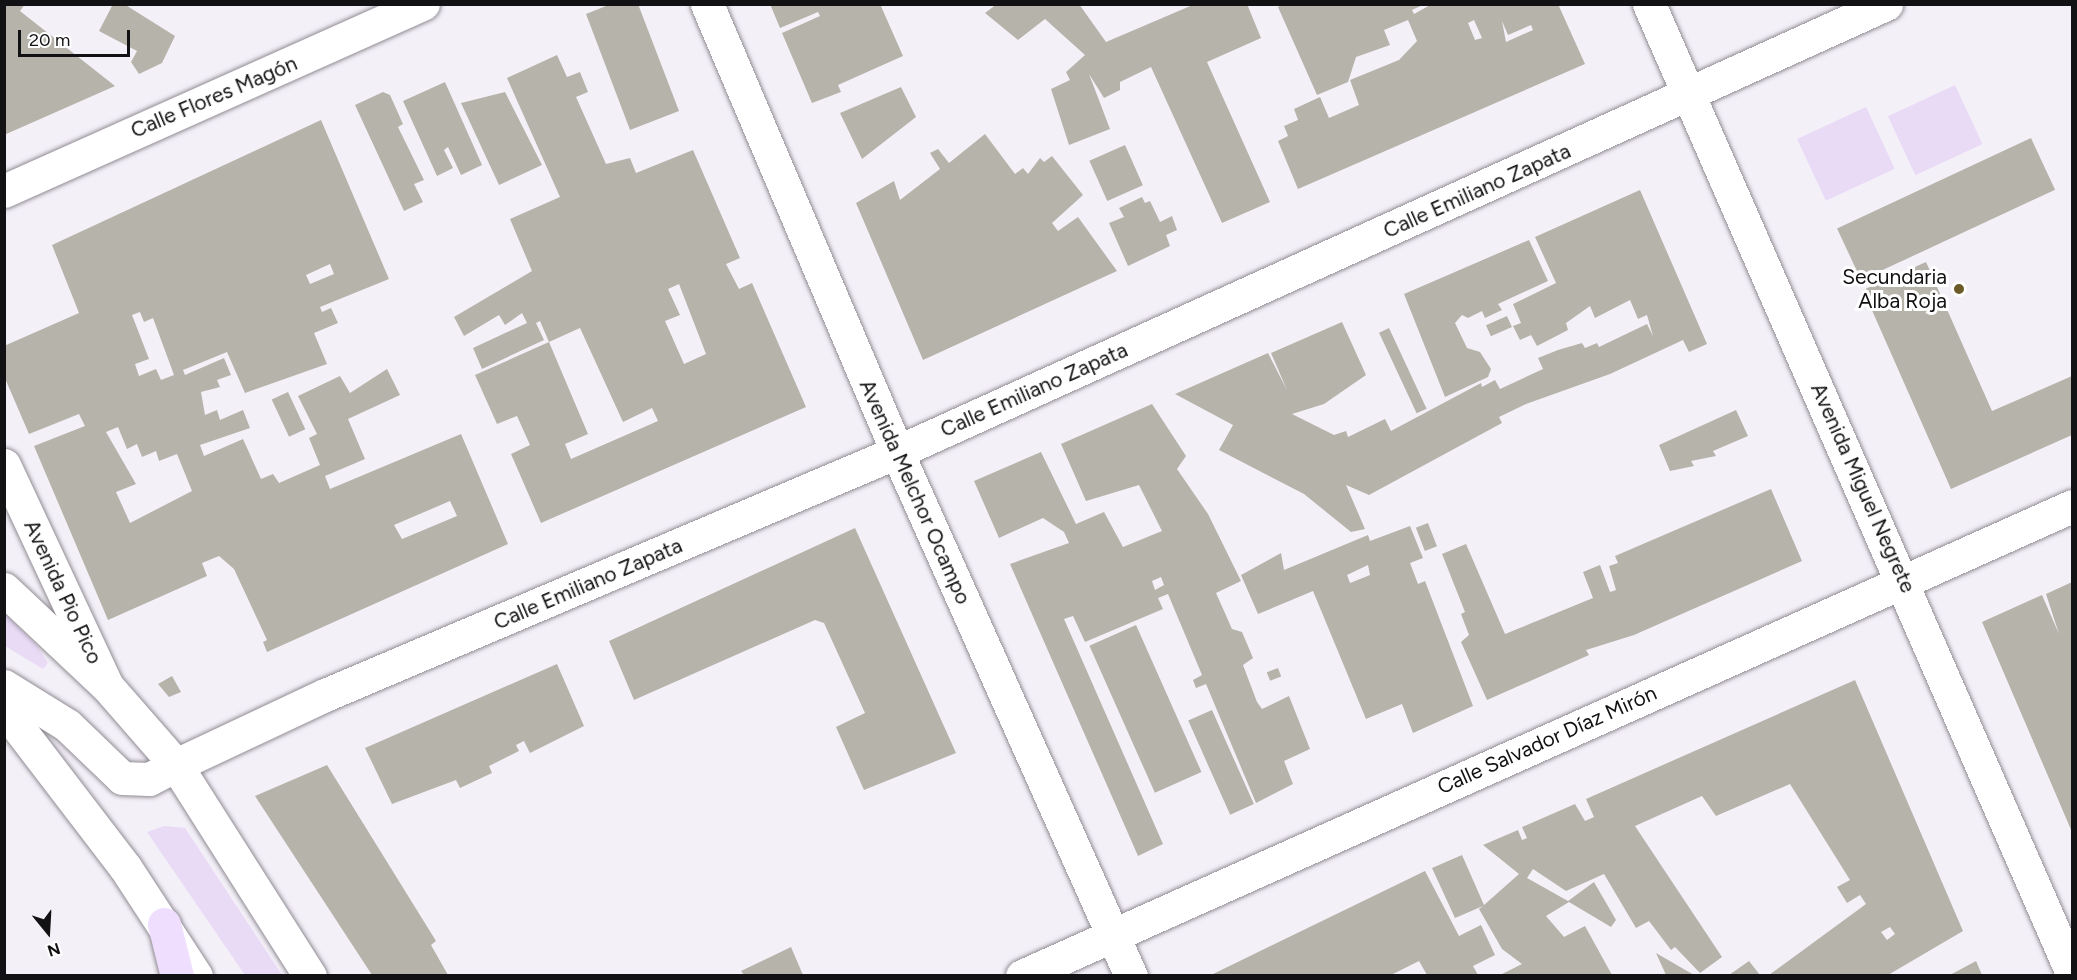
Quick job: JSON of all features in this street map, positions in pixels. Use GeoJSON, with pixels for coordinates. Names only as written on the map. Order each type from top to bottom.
{"type":"FeatureCollection","features":[{"type":"Feature","properties":{"kind":"main road"},"geometry":{"type":"LineString","coordinates":[[164,924],[177,975]]}},
{"type":"Feature","properties":{"kind":"street","name":"Calle Flores Magón"},"geometry":{"type":"LineString","coordinates":[[4,191],[423,4]]}},
{"type":"Feature","properties":{"kind":"street","name":"Avenida Melchor Ocampo"},"geometry":{"type":"LineString","coordinates":[[707,4],[897,452],[1131,975]]}},
{"type":"Feature","properties":{"kind":"street","name":"Avenida Miguel Negrete"},"geometry":{"type":"LineString","coordinates":[[1649,4],[1905,582],[2073,973]]}},
{"type":"Feature","properties":{"kind":"street","name":"Calle Emiliano Zapata"},"geometry":{"type":"LineString","coordinates":[[4,686],[67,725],[122,778],[149,779],[325,695],[897,452],[1690,95],[1886,4]]}},
{"type":"Feature","properties":{"kind":"street","name":"Avenida Pio Pico"},"geometry":{"type":"LineString","coordinates":[[4,465],[107,686]]}},
{"type":"Feature","properties":{"kind":"street","name":"Calle Salvador Díaz Mirón"},"geometry":{"type":"LineString","coordinates":[[1022,975],[2073,506]]}},
{"type":"Feature","properties":{"kind":"street"},"geometry":{"type":"LineString","coordinates":[[4,588],[107,686],[176,765],[310,975]]}},
{"type":"Feature","properties":{"kind":"street"},"geometry":{"type":"LineString","coordinates":[[4,709],[49,762],[164,924],[196,975]]}},
{"type":"Feature","properties":{"kind":"shaded area"},"geometry":{"type":"Polygon","coordinates":[[[1955,85],[1982,144],[1915,175],[1888,116],[1955,85]]]}},
{"type":"Feature","properties":{"kind":"shaded area"},"geometry":{"type":"Polygon","coordinates":[[[1866,107],[1895,169],[1826,201],[1797,139],[1866,107]]]}},
{"type":"Feature","properties":{"kind":"shaded area"},"geometry":{"type":"Polygon","coordinates":[[[4,613],[37,646],[48,663],[43,669],[5,646],[4,613]]]}},
{"type":"Feature","properties":{"kind":"shaded area"},"geometry":{"type":"Polygon","coordinates":[[[164,826],[185,828],[282,975],[245,975],[147,832],[164,826]]]}},
{"type":"Feature","properties":{"kind":"building"},"geometry":{"type":"Polygon","coordinates":[[[4,4],[25,4],[20,11],[115,86],[4,135],[4,4]]]}},
{"type":"Feature","properties":{"kind":"building"},"geometry":{"type":"Polygon","coordinates":[[[113,4],[124,4],[175,36],[162,63],[139,74],[131,62],[137,51],[99,31],[113,4]]]}},
{"type":"Feature","properties":{"kind":"building"},"geometry":{"type":"Polygon","coordinates":[[[611,4],[638,4],[679,111],[630,130],[586,14],[611,4]]]}},
{"type":"Feature","properties":{"kind":"building"},"geometry":{"type":"Polygon","coordinates":[[[770,4],[880,4],[903,56],[838,85],[841,92],[812,103],[782,33],[820,16],[818,12],[780,28],[770,4]]]}},
{"type":"Feature","properties":{"kind":"building"},"geometry":{"type":"Polygon","coordinates":[[[997,4],[1079,4],[1106,42],[1195,4],[1247,4],[1261,38],[1207,62],[1270,202],[1222,223],[1151,67],[1120,82],[1120,90],[1104,98],[1089,74],[1110,129],[1069,145],[1051,89],[1070,80],[1066,72],[1085,55],[1045,19],[1018,40],[985,13],[997,4]]]}},
{"type":"Feature","properties":{"kind":"building"},"geometry":{"type":"Polygon","coordinates":[[[1283,4],[1425,4],[1412,10],[1414,14],[1432,4],[1558,4],[1585,64],[1298,189],[1278,141],[1288,136],[1284,126],[1298,120],[1294,109],[1320,97],[1329,118],[1359,105],[1350,80],[1399,60],[1417,41],[1408,20],[1384,30],[1390,45],[1356,57],[1348,82],[1317,95],[1278,7],[1283,4]],[[1474,20],[1468,23],[1475,40],[1482,38],[1474,20]],[[1502,21],[1506,42],[1533,30],[1531,25],[1508,35],[1502,21]]]}},
{"type":"Feature","properties":{"kind":"building"},"geometry":{"type":"Polygon","coordinates":[[[557,55],[567,77],[580,72],[588,92],[576,97],[606,164],[630,158],[636,173],[693,150],[740,258],[726,264],[739,289],[752,283],[806,407],[541,523],[511,454],[530,445],[517,416],[497,424],[475,375],[549,342],[540,321],[536,323],[544,340],[482,369],[473,348],[527,323],[522,313],[505,325],[499,315],[464,336],[454,317],[532,271],[510,219],[560,197],[507,78],[557,55]],[[679,284],[668,289],[680,315],[665,321],[684,364],[706,354],[679,284]],[[580,328],[549,342],[588,434],[565,444],[571,459],[658,421],[652,408],[623,422],[580,328]]]}},
{"type":"Feature","properties":{"kind":"building"},"geometry":{"type":"Polygon","coordinates":[[[445,82],[482,165],[461,175],[448,147],[444,150],[453,168],[437,176],[403,101],[445,82]]]}},
{"type":"Feature","properties":{"kind":"building"},"geometry":{"type":"Polygon","coordinates":[[[901,87],[916,117],[862,159],[840,113],[901,87]]]}},
{"type":"Feature","properties":{"kind":"building"},"geometry":{"type":"Polygon","coordinates":[[[383,92],[390,95],[403,124],[398,127],[424,180],[414,184],[423,202],[404,211],[355,105],[383,92]]]}},
{"type":"Feature","properties":{"kind":"building"},"geometry":{"type":"Polygon","coordinates":[[[505,92],[542,165],[499,185],[461,103],[505,92]]]}},
{"type":"Feature","properties":{"kind":"building"},"geometry":{"type":"Polygon","coordinates":[[[321,120],[389,279],[320,307],[322,312],[331,308],[338,323],[314,333],[327,364],[245,393],[227,352],[183,370],[185,375],[224,358],[231,375],[217,380],[220,387],[201,392],[205,415],[217,410],[220,420],[243,410],[250,428],[200,445],[204,456],[243,439],[261,479],[273,474],[279,483],[320,465],[309,438],[317,434],[298,396],[340,376],[350,393],[387,369],[400,395],[348,419],[365,459],[325,476],[330,489],[461,434],[508,544],[267,652],[263,642],[267,640],[234,569],[219,556],[202,563],[207,576],[108,620],[34,446],[85,426],[79,414],[29,434],[4,376],[4,346],[79,313],[52,245],[321,120]],[[330,264],[306,275],[310,284],[334,274],[330,264]],[[140,312],[132,315],[149,359],[135,364],[139,376],[156,369],[161,380],[174,375],[153,318],[144,322],[140,312]],[[118,427],[106,432],[136,484],[116,492],[130,523],[192,491],[177,454],[159,461],[156,451],[142,457],[137,444],[127,449],[118,427]],[[450,501],[394,525],[402,539],[457,516],[450,501]]]}},
{"type":"Feature","properties":{"kind":"building"},"geometry":{"type":"Polygon","coordinates":[[[985,134],[1015,174],[1023,168],[1028,174],[1040,158],[1044,162],[1052,156],[1083,195],[1052,223],[1058,231],[1078,217],[1117,271],[923,360],[856,203],[894,181],[900,200],[940,169],[930,153],[938,149],[949,163],[985,134]]]}},
{"type":"Feature","properties":{"kind":"building"},"geometry":{"type":"Polygon","coordinates":[[[2031,138],[2055,190],[1861,280],[1837,228],[2031,138]]]}},
{"type":"Feature","properties":{"kind":"building"},"geometry":{"type":"Polygon","coordinates":[[[1125,145],[1143,185],[1107,201],[1089,161],[1125,145]]]}},
{"type":"Feature","properties":{"kind":"building"},"geometry":{"type":"Polygon","coordinates":[[[1640,190],[1707,344],[1689,352],[1683,340],[1610,374],[1526,404],[1499,417],[1502,423],[1369,495],[1346,485],[1365,529],[1351,532],[1304,494],[1219,450],[1233,425],[1175,394],[1268,353],[1287,390],[1271,353],[1342,322],[1366,375],[1324,404],[1292,414],[1334,435],[1346,431],[1348,437],[1385,419],[1391,431],[1481,383],[1482,387],[1495,380],[1500,389],[1543,369],[1538,358],[1558,350],[1582,343],[1585,348],[1597,343],[1599,347],[1647,324],[1653,336],[1647,315],[1638,319],[1630,300],[1595,318],[1590,306],[1566,323],[1568,330],[1537,346],[1531,335],[1520,340],[1513,326],[1521,323],[1513,304],[1556,283],[1535,237],[1640,190]]]}},
{"type":"Feature","properties":{"kind":"building"},"geometry":{"type":"Polygon","coordinates":[[[1142,197],[1145,203],[1150,201],[1160,222],[1172,216],[1177,230],[1166,235],[1170,246],[1128,266],[1109,223],[1124,217],[1119,208],[1142,197]]]}},
{"type":"Feature","properties":{"kind":"building"},"geometry":{"type":"Polygon","coordinates":[[[1529,240],[1548,281],[1498,304],[1502,310],[1485,318],[1482,311],[1468,318],[1462,315],[1455,323],[1467,348],[1480,352],[1491,369],[1488,377],[1445,397],[1404,294],[1529,240]]]}},
{"type":"Feature","properties":{"kind":"building"},"geometry":{"type":"Polygon","coordinates":[[[1926,262],[1992,411],[2072,376],[2072,435],[1951,489],[1863,290],[1926,262]]]}},
{"type":"Feature","properties":{"kind":"building"},"geometry":{"type":"Polygon","coordinates":[[[1507,316],[1512,327],[1491,336],[1486,325],[1507,316]]]}},
{"type":"Feature","properties":{"kind":"building"},"geometry":{"type":"Polygon","coordinates":[[[1389,328],[1427,409],[1417,413],[1379,333],[1389,328]]]}},
{"type":"Feature","properties":{"kind":"building"},"geometry":{"type":"Polygon","coordinates":[[[288,392],[305,429],[289,437],[272,400],[288,392]]]}},
{"type":"Feature","properties":{"kind":"building"},"geometry":{"type":"Polygon","coordinates":[[[1152,404],[1186,456],[1177,469],[1208,514],[1241,581],[1216,593],[1232,629],[1242,632],[1253,658],[1243,665],[1257,702],[1262,709],[1289,696],[1310,749],[1284,761],[1293,784],[1256,803],[1206,684],[1196,688],[1193,680],[1202,675],[1168,594],[1158,598],[1163,609],[1085,642],[1073,616],[1064,619],[1163,844],[1138,856],[1010,564],[1069,543],[1064,532],[1043,518],[999,538],[974,481],[1041,452],[1076,524],[1104,512],[1123,547],[1162,531],[1139,485],[1086,501],[1061,444],[1152,404]],[[1161,577],[1152,581],[1155,590],[1164,585],[1161,577]]]}},
{"type":"Feature","properties":{"kind":"building"},"geometry":{"type":"Polygon","coordinates":[[[1736,410],[1748,436],[1713,451],[1716,456],[1691,461],[1694,466],[1670,471],[1659,445],[1736,410]]]}},
{"type":"Feature","properties":{"kind":"building"},"geometry":{"type":"Polygon","coordinates":[[[1771,489],[1802,561],[1634,635],[1586,650],[1589,655],[1487,700],[1461,642],[1469,635],[1461,614],[1465,612],[1442,554],[1466,544],[1505,634],[1593,598],[1583,572],[1600,565],[1610,592],[1616,590],[1609,566],[1618,563],[1615,556],[1771,489]]]}},
{"type":"Feature","properties":{"kind":"building"},"geometry":{"type":"Polygon","coordinates":[[[1428,523],[1437,546],[1425,551],[1416,528],[1428,523]]]}},
{"type":"Feature","properties":{"kind":"building"},"geometry":{"type":"Polygon","coordinates":[[[1410,526],[1423,558],[1410,563],[1418,584],[1425,581],[1473,706],[1413,733],[1402,704],[1366,719],[1313,591],[1258,614],[1241,575],[1281,553],[1284,570],[1368,535],[1370,541],[1410,526]],[[1368,565],[1347,575],[1350,583],[1370,575],[1368,565]]]}},
{"type":"Feature","properties":{"kind":"building"},"geometry":{"type":"Polygon","coordinates":[[[855,528],[956,753],[864,790],[836,727],[865,713],[824,623],[815,620],[634,700],[609,641],[855,528]]]}},
{"type":"Feature","properties":{"kind":"building"},"geometry":{"type":"Polygon","coordinates":[[[2072,582],[2072,832],[1982,622],[2042,595],[2059,634],[2046,594],[2072,582]]]}},
{"type":"Feature","properties":{"kind":"building"},"geometry":{"type":"Polygon","coordinates":[[[1136,625],[1201,772],[1155,793],[1089,646],[1136,625]]]}},
{"type":"Feature","properties":{"kind":"building"},"geometry":{"type":"Polygon","coordinates":[[[557,664],[584,726],[530,753],[524,741],[516,745],[519,751],[489,766],[492,773],[460,788],[456,780],[392,804],[365,748],[557,664]]]}},
{"type":"Feature","properties":{"kind":"building"},"geometry":{"type":"Polygon","coordinates":[[[1278,668],[1281,676],[1270,681],[1267,672],[1278,668]]]}},
{"type":"Feature","properties":{"kind":"building"},"geometry":{"type":"Polygon","coordinates":[[[172,676],[181,692],[169,697],[158,684],[172,676]]]}},
{"type":"Feature","properties":{"kind":"building"},"geometry":{"type":"Polygon","coordinates":[[[1855,680],[1963,931],[1888,975],[1769,975],[1866,904],[1860,895],[1847,903],[1837,887],[1850,880],[1790,784],[1716,816],[1702,796],[1635,826],[1722,957],[1700,973],[1675,947],[1671,950],[1649,921],[1636,928],[1604,874],[1566,891],[1533,869],[1527,878],[1568,901],[1594,882],[1616,920],[1611,927],[1569,902],[1546,916],[1564,937],[1585,926],[1612,975],[1500,975],[1522,964],[1502,949],[1479,909],[1483,906],[1455,918],[1432,868],[1462,855],[1484,905],[1519,874],[1483,845],[1518,830],[1522,840],[1527,838],[1522,827],[1575,804],[1585,821],[1594,817],[1586,799],[1855,680]],[[1890,927],[1881,932],[1887,940],[1895,934],[1890,927]]]}},
{"type":"Feature","properties":{"kind":"building"},"geometry":{"type":"Polygon","coordinates":[[[1212,710],[1254,804],[1230,815],[1188,721],[1212,710]]]}},
{"type":"Feature","properties":{"kind":"building"},"geometry":{"type":"Polygon","coordinates":[[[327,765],[436,941],[431,945],[448,975],[372,975],[255,796],[327,765]]]}},
{"type":"Feature","properties":{"kind":"building"},"geometry":{"type":"Polygon","coordinates":[[[1425,871],[1459,936],[1481,925],[1495,955],[1473,966],[1478,975],[1427,975],[1419,961],[1391,975],[1211,975],[1425,871]]]}},
{"type":"Feature","properties":{"kind":"building"},"geometry":{"type":"Polygon","coordinates":[[[791,947],[803,975],[744,975],[741,971],[791,947]]]}},
{"type":"Feature","properties":{"kind":"building"},"geometry":{"type":"Polygon","coordinates":[[[1656,953],[1694,975],[1666,975],[1656,953]]]}},
{"type":"Feature","properties":{"kind":"building"},"geometry":{"type":"Polygon","coordinates":[[[1749,961],[1760,975],[1729,975],[1749,961]]]}},
{"type":"Feature","properties":{"kind":"building"},"geometry":{"type":"Polygon","coordinates":[[[1976,961],[1982,975],[1950,975],[1976,961]]]}},
{"type":"Feature","properties":{"kind":"place","name":"Secundaria Alba Roja"},"geometry":{"type":"Point","coordinates":[1959,289]}}]}
